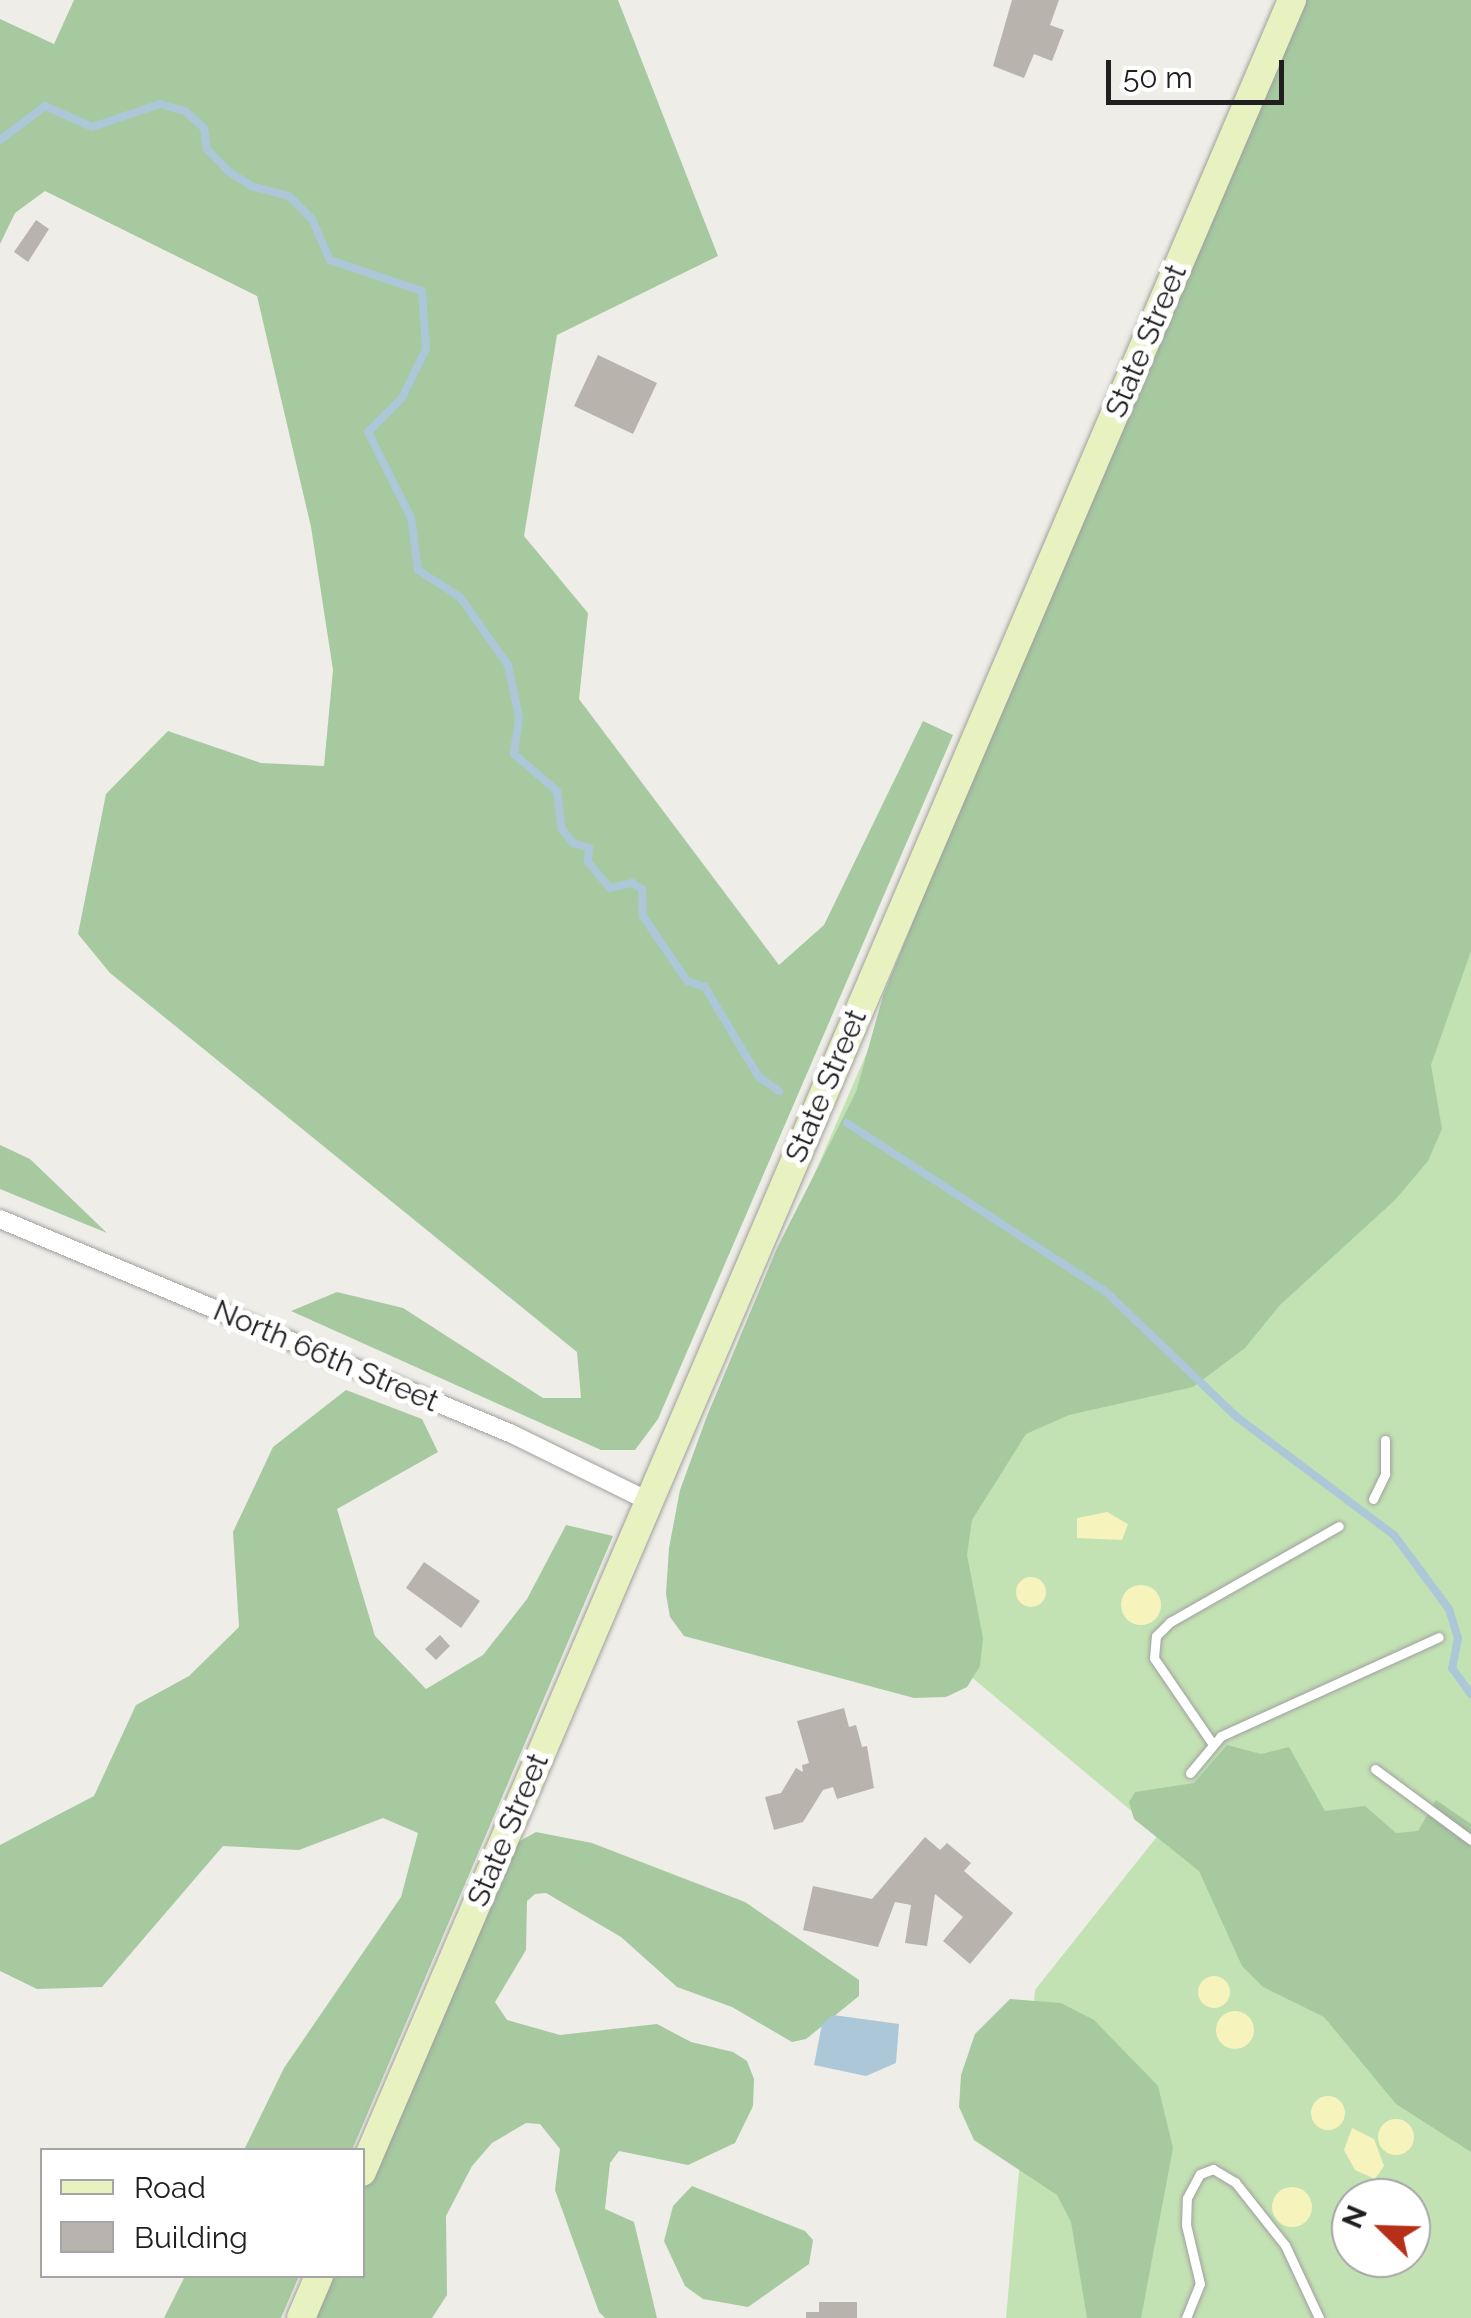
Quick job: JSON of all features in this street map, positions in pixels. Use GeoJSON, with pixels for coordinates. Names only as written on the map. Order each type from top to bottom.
{"type":"FeatureCollection","features":[{"type":"Feature","properties":{"kind":"street","name":"State Street"},"geometry":{"type":"LineString","coordinates":[[365,2165],[1292,0]]}},
{"type":"Feature","properties":{"kind":"street","name":"North 66th Street"},"geometry":{"type":"LineString","coordinates":[[0,1219],[512,1434],[648,1500]]}},
{"type":"Feature","properties":{"kind":"street"},"geometry":{"type":"LineString","coordinates":[[300,2318],[317,2278]]}},
{"type":"Feature","properties":{"kind":"lane"},"geometry":{"type":"LineString","coordinates":[[1373,1499],[1385,1474],[1384,1440]]}},
{"type":"Feature","properties":{"kind":"lane"},"geometry":{"type":"LineString","coordinates":[[1212,1743],[1154,1658],[1156,1636],[1170,1622],[1338,1526]]}},
{"type":"Feature","properties":{"kind":"lane"},"geometry":{"type":"LineString","coordinates":[[1190,1773],[1212,1743],[1439,1637]]}},
{"type":"Feature","properties":{"kind":"lane"},"geometry":{"type":"LineString","coordinates":[[1375,1769],[1471,1840]]}},
{"type":"Feature","properties":{"kind":"lane"},"geometry":{"type":"LineString","coordinates":[[1186,2318],[1200,2284],[1186,2225],[1187,2198],[1209,2169],[1236,2182],[1285,2245],[1319,2318]]}},
{"type":"Feature","properties":{"kind":"green space"},"geometry":{"type":"Polygon","coordinates":[[[74,0],[618,0],[718,256],[557,335],[524,536],[588,613],[579,699],[779,965],[824,925],[923,721],[953,735],[658,1419],[635,1450],[601,1450],[291,1311],[337,1292],[403,1308],[543,1398],[581,1398],[577,1352],[110,973],[78,934],[106,794],[168,731],[261,763],[324,766],[333,670],[311,527],[257,296],[45,191],[15,213],[0,244],[0,19],[54,44],[74,0]]]}},
{"type":"Feature","properties":{"kind":"green space"},"geometry":{"type":"Polygon","coordinates":[[[1302,0],[1471,0],[1471,951],[1431,1065],[1442,1129],[1428,1161],[1395,1200],[1280,1305],[1245,1348],[1193,1387],[1069,1415],[1026,1434],[972,1520],[967,1555],[983,1638],[980,1666],[967,1687],[946,1697],[914,1698],[684,1636],[670,1617],[666,1594],[669,1548],[680,1490],[707,1416],[777,1248],[856,1092],[883,996],[967,788],[1302,0]]]}},
{"type":"Feature","properties":{"kind":"green space"},"geometry":{"type":"Polygon","coordinates":[[[1321,0],[1471,0],[1471,2318],[1006,2318],[1035,1990],[1159,1834],[939,1650],[704,1430],[1321,0]]]}},
{"type":"Feature","properties":{"kind":"green space"},"geometry":{"type":"Polygon","coordinates":[[[0,1145],[30,1159],[107,1233],[0,1189],[0,1145]]]}},
{"type":"Feature","properties":{"kind":"green space"},"geometry":{"type":"Polygon","coordinates":[[[346,1390],[422,1419],[438,1452],[337,1509],[375,1636],[426,1689],[483,1655],[527,1599],[566,1525],[613,1536],[353,2148],[245,2148],[284,2068],[401,1897],[418,1833],[383,1818],[299,1850],[223,1846],[102,1987],[37,1989],[0,1971],[0,1845],[94,1796],[136,1705],[189,1676],[239,1627],[233,1532],[273,1447],[346,1390]]]}},
{"type":"Feature","properties":{"kind":"green space"},"geometry":{"type":"Polygon","coordinates":[[[1227,1745],[1261,1754],[1289,1747],[1325,1811],[1365,1806],[1396,1833],[1418,1831],[1436,1800],[1471,1824],[1471,2152],[1396,2104],[1324,2017],[1263,1987],[1242,1966],[1199,1871],[1134,1819],[1129,1802],[1135,1792],[1194,1783],[1227,1745]]]}},
{"type":"Feature","properties":{"kind":"green space"},"geometry":{"type":"Polygon","coordinates":[[[536,1832],[592,1843],[745,1902],[859,1980],[859,1996],[806,2039],[792,2042],[732,2007],[677,1987],[621,1937],[546,1893],[535,1894],[527,1901],[526,1950],[495,2002],[507,2020],[560,2035],[657,2024],[691,2042],[733,2052],[747,2061],[754,2079],[753,2106],[735,2143],[688,2165],[619,2151],[610,2163],[605,2209],[634,2222],[657,2318],[605,2318],[599,2312],[555,2190],[560,2149],[540,2124],[526,2123],[492,2143],[472,2166],[446,2216],[447,2295],[432,2318],[306,2318],[323,2278],[365,2278],[365,2182],[513,1845],[536,1832]]]}},
{"type":"Feature","properties":{"kind":"green space"},"geometry":{"type":"Polygon","coordinates":[[[1010,1999],[1061,2003],[1094,2020],[1158,2086],[1173,2148],[1141,2318],[1087,2318],[1071,2222],[1057,2195],[974,2140],[959,2107],[961,2075],[975,2034],[1010,1999]]]}},
{"type":"Feature","properties":{"kind":"green space"},"geometry":{"type":"Polygon","coordinates":[[[692,2186],[805,2231],[813,2240],[809,2264],[748,2307],[703,2299],[685,2286],[664,2241],[673,2206],[692,2186]]]}},
{"type":"Feature","properties":{"kind":"green space"},"geometry":{"type":"Polygon","coordinates":[[[184,2278],[298,2278],[281,2318],[164,2318],[184,2278]]]}},
{"type":"Feature","properties":{"kind":"sand"},"geometry":{"type":"Polygon","coordinates":[[[1107,1512],[1128,1524],[1122,1540],[1077,1538],[1077,1518],[1107,1512]]]}},
{"type":"Feature","properties":{"kind":"sand"},"geometry":{"type":"Polygon","coordinates":[[[1031,1577],[1042,1581],[1046,1592],[1042,1603],[1031,1607],[1020,1603],[1016,1592],[1020,1581],[1031,1577]]]}},
{"type":"Feature","properties":{"kind":"sand"},"geometry":{"type":"Polygon","coordinates":[[[1141,1585],[1155,1591],[1161,1605],[1155,1619],[1141,1625],[1127,1619],[1121,1605],[1127,1591],[1141,1585]]]}},
{"type":"Feature","properties":{"kind":"sand"},"geometry":{"type":"Polygon","coordinates":[[[1214,1976],[1225,1981],[1230,1992],[1225,2003],[1214,2008],[1203,2003],[1198,1992],[1203,1981],[1214,1976]]]}},
{"type":"Feature","properties":{"kind":"sand"},"geometry":{"type":"Polygon","coordinates":[[[1235,2011],[1248,2017],[1254,2030],[1248,2043],[1235,2049],[1222,2043],[1216,2030],[1222,2017],[1235,2011]]]}},
{"type":"Feature","properties":{"kind":"sand"},"geometry":{"type":"Polygon","coordinates":[[[1328,2096],[1340,2101],[1345,2113],[1340,2125],[1328,2130],[1316,2125],[1311,2113],[1316,2101],[1328,2096]]]}},
{"type":"Feature","properties":{"kind":"sand"},"geometry":{"type":"Polygon","coordinates":[[[1396,2119],[1408,2125],[1414,2137],[1408,2149],[1396,2155],[1384,2149],[1378,2137],[1384,2125],[1396,2119]]]}},
{"type":"Feature","properties":{"kind":"sand"},"geometry":{"type":"Polygon","coordinates":[[[1352,2128],[1374,2139],[1384,2166],[1373,2178],[1355,2170],[1344,2150],[1352,2128]]]}},
{"type":"Feature","properties":{"kind":"sand"},"geometry":{"type":"Polygon","coordinates":[[[1292,2187],[1306,2193],[1312,2207],[1306,2221],[1292,2227],[1278,2221],[1272,2207],[1278,2193],[1292,2187]]]}},
{"type":"Feature","properties":{"kind":"water"},"geometry":{"type":"Polygon","coordinates":[[[833,2015],[899,2024],[896,2063],[866,2076],[814,2065],[822,2024],[833,2015]]]}},
{"type":"Feature","properties":{"kind":"building"},"geometry":{"type":"Polygon","coordinates":[[[1012,0],[1059,0],[1050,25],[1064,30],[1052,61],[1034,54],[1024,78],[993,66],[1012,0]]]}},
{"type":"Feature","properties":{"kind":"building"},"geometry":{"type":"Polygon","coordinates":[[[36,220],[49,229],[28,262],[14,252],[36,220]]]}},
{"type":"Feature","properties":{"kind":"building"},"geometry":{"type":"Polygon","coordinates":[[[598,355],[657,383],[633,434],[574,406],[598,355]]]}},
{"type":"Feature","properties":{"kind":"building"},"geometry":{"type":"Polygon","coordinates":[[[424,1562],[480,1601],[461,1628],[406,1588],[424,1562]]]}},
{"type":"Feature","properties":{"kind":"building"},"geometry":{"type":"Polygon","coordinates":[[[440,1635],[450,1646],[436,1660],[425,1649],[440,1635]]]}},
{"type":"Feature","properties":{"kind":"building"},"geometry":{"type":"Polygon","coordinates":[[[844,1708],[849,1727],[856,1725],[862,1747],[867,1746],[874,1788],[837,1799],[833,1787],[823,1790],[803,1822],[774,1830],[765,1797],[781,1793],[796,1768],[803,1772],[802,1765],[809,1763],[797,1721],[844,1708]]]}},
{"type":"Feature","properties":{"kind":"building"},"geometry":{"type":"Polygon","coordinates":[[[925,1837],[940,1850],[947,1843],[971,1863],[964,1871],[1013,1913],[970,1964],[943,1941],[963,1917],[935,1894],[927,1946],[905,1943],[911,1905],[895,1902],[878,1947],[803,1930],[813,1886],[872,1899],[925,1837]]]}},
{"type":"Feature","properties":{"kind":"building"},"geometry":{"type":"Polygon","coordinates":[[[819,2302],[857,2302],[857,2318],[806,2318],[806,2312],[819,2312],[819,2302]]]}},
{"type":"Feature","properties":{"kind":"waterway"},"geometry":{"type":"LineString","coordinates":[[0,140],[45,106],[92,127],[160,104],[185,111],[204,128],[207,149],[228,171],[251,186],[289,196],[312,219],[330,260],[422,291],[426,349],[402,398],[368,432],[411,518],[418,570],[460,597],[508,665],[519,717],[514,754],[557,791],[562,829],[573,843],[589,848],[588,862],[610,888],[632,883],[642,889],[643,916],[687,981],[705,987],[758,1076],[779,1091]]}},
{"type":"Feature","properties":{"kind":"waterway"},"geometry":{"type":"LineString","coordinates":[[847,1123],[1106,1292],[1238,1418],[1394,1535],[1449,1609],[1458,1638],[1452,1668],[1471,1694]]}}]}
